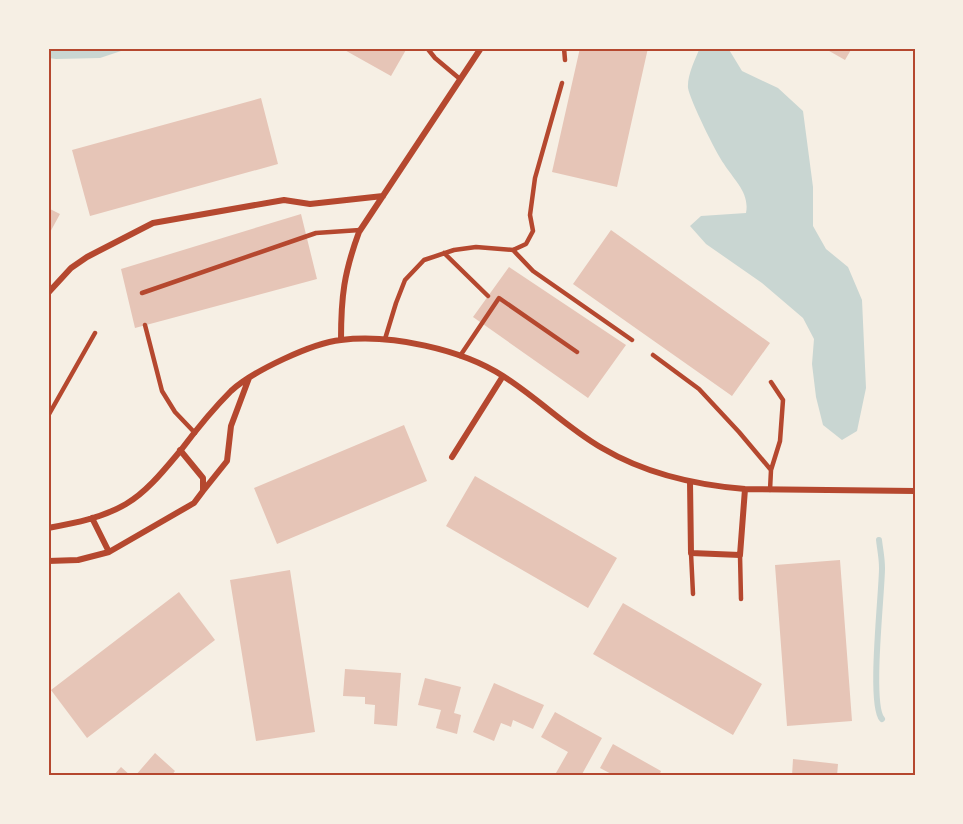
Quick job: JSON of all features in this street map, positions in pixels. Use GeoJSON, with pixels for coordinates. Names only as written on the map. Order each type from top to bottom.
{"type":"FeatureCollection","features":[{"type":"Feature","properties":{"kind":"street"},"geometry":{"type":"LineString","coordinates":[[341,340],[343,290],[348,264],[360,230],[481,48]]}},
{"type":"Feature","properties":{"kind":"street"},"geometry":{"type":"LineString","coordinates":[[48,293],[71,268],[87,257],[153,223],[284,200],[310,204],[383,196]]}},
{"type":"Feature","properties":{"kind":"street"},"geometry":{"type":"LineString","coordinates":[[48,528],[92,518],[127,504],[158,476],[232,390],[267,367],[313,347],[341,340],[385,339],[460,356],[503,376],[602,448],[634,465],[674,479],[717,487],[745,489],[915,491]]}},
{"type":"Feature","properties":{"kind":"street"},"geometry":{"type":"LineString","coordinates":[[452,457],[503,376]]}},
{"type":"Feature","properties":{"kind":"street"},"geometry":{"type":"LineString","coordinates":[[48,561],[78,560],[109,552],[194,502],[227,461],[231,426],[249,378]]}},
{"type":"Feature","properties":{"kind":"street"},"geometry":{"type":"LineString","coordinates":[[180,450],[203,478],[203,491]]}},
{"type":"Feature","properties":{"kind":"street"},"geometry":{"type":"LineString","coordinates":[[690,482],[691,553],[740,555],[745,489]]}},
{"type":"Feature","properties":{"kind":"street"},"geometry":{"type":"LineString","coordinates":[[92,518],[109,552]]}},
{"type":"Feature","properties":{"kind":"lane"},"geometry":{"type":"LineString","coordinates":[[427,48],[460,80]]}},
{"type":"Feature","properties":{"kind":"lane"},"geometry":{"type":"LineString","coordinates":[[564,48],[565,60]]}},
{"type":"Feature","properties":{"kind":"lane"},"geometry":{"type":"LineString","coordinates":[[385,339],[405,280],[424,260],[454,250],[476,247],[513,250],[526,244],[533,231],[530,215],[535,178],[562,83]]}},
{"type":"Feature","properties":{"kind":"lane"},"geometry":{"type":"LineString","coordinates":[[142,293],[316,233],[360,230]]}},
{"type":"Feature","properties":{"kind":"lane"},"geometry":{"type":"LineString","coordinates":[[513,250],[533,271],[632,340]]}},
{"type":"Feature","properties":{"kind":"lane"},"geometry":{"type":"LineString","coordinates":[[444,253],[488,296]]}},
{"type":"Feature","properties":{"kind":"lane"},"geometry":{"type":"LineString","coordinates":[[460,356],[499,298],[577,352]]}},
{"type":"Feature","properties":{"kind":"lane"},"geometry":{"type":"LineString","coordinates":[[145,325],[162,392],[175,412],[195,433]]}},
{"type":"Feature","properties":{"kind":"lane"},"geometry":{"type":"LineString","coordinates":[[48,416],[95,333]]}},
{"type":"Feature","properties":{"kind":"lane"},"geometry":{"type":"LineString","coordinates":[[653,355],[699,389],[740,432],[771,470]]}},
{"type":"Feature","properties":{"kind":"lane"},"geometry":{"type":"LineString","coordinates":[[770,490],[771,470],[780,441],[783,400],[771,382]]}},
{"type":"Feature","properties":{"kind":"lane"},"geometry":{"type":"LineString","coordinates":[[691,553],[693,594]]}},
{"type":"Feature","properties":{"kind":"lane"},"geometry":{"type":"LineString","coordinates":[[740,555],[741,599]]}},
{"type":"Feature","properties":{"kind":"shaded area"},"geometry":{"type":"Polygon","coordinates":[[[48,48],[130,48],[100,58],[56,59],[48,58],[48,48]]]}},
{"type":"Feature","properties":{"kind":"shaded area"},"geometry":{"type":"Polygon","coordinates":[[[700,48],[728,48],[742,71],[778,88],[803,111],[813,187],[813,226],[826,249],[848,267],[862,300],[866,388],[857,431],[842,440],[823,425],[816,397],[812,364],[814,339],[803,318],[762,283],[706,244],[690,226],[701,216],[746,213],[747,206],[743,193],[715,149],[688,88],[692,68],[700,48]]]}},
{"type":"Feature","properties":{"kind":"building"},"geometry":{"type":"Polygon","coordinates":[[[341,48],[407,48],[391,76],[341,48]]]}},
{"type":"Feature","properties":{"kind":"building"},"geometry":{"type":"Polygon","coordinates":[[[580,48],[648,48],[617,187],[552,172],[580,48]]]}},
{"type":"Feature","properties":{"kind":"building"},"geometry":{"type":"Polygon","coordinates":[[[824,48],[852,48],[845,60],[824,48]]]}},
{"type":"Feature","properties":{"kind":"building"},"geometry":{"type":"Polygon","coordinates":[[[261,98],[278,164],[90,216],[72,150],[261,98]]]}},
{"type":"Feature","properties":{"kind":"building"},"geometry":{"type":"Polygon","coordinates":[[[48,208],[60,214],[48,236],[48,208]]]}},
{"type":"Feature","properties":{"kind":"building"},"geometry":{"type":"Polygon","coordinates":[[[301,214],[317,279],[135,328],[121,269],[301,214]]]}},
{"type":"Feature","properties":{"kind":"building"},"geometry":{"type":"Polygon","coordinates":[[[611,230],[770,343],[732,396],[573,284],[611,230]]]}},
{"type":"Feature","properties":{"kind":"building"},"geometry":{"type":"Polygon","coordinates":[[[509,267],[626,345],[588,398],[473,317],[509,267]]]}},
{"type":"Feature","properties":{"kind":"building"},"geometry":{"type":"Polygon","coordinates":[[[404,425],[427,481],[277,544],[254,488],[404,425]]]}},
{"type":"Feature","properties":{"kind":"building"},"geometry":{"type":"Polygon","coordinates":[[[475,476],[617,558],[588,608],[446,526],[475,476]]]}},
{"type":"Feature","properties":{"kind":"building"},"geometry":{"type":"Polygon","coordinates":[[[840,560],[852,721],[787,726],[775,565],[840,560]]]}},
{"type":"Feature","properties":{"kind":"building"},"geometry":{"type":"Polygon","coordinates":[[[290,570],[315,732],[256,741],[230,580],[290,570]]]}},
{"type":"Feature","properties":{"kind":"building"},"geometry":{"type":"Polygon","coordinates":[[[179,592],[215,640],[87,738],[51,690],[179,592]]]}},
{"type":"Feature","properties":{"kind":"building"},"geometry":{"type":"Polygon","coordinates":[[[623,603],[762,684],[733,735],[593,654],[623,603]]]}},
{"type":"Feature","properties":{"kind":"building"},"geometry":{"type":"Polygon","coordinates":[[[345,669],[401,673],[397,726],[374,724],[375,705],[365,704],[365,697],[343,696],[345,669]]]}},
{"type":"Feature","properties":{"kind":"building"},"geometry":{"type":"Polygon","coordinates":[[[425,678],[461,687],[454,713],[461,715],[457,734],[436,728],[441,710],[418,705],[425,678]]]}},
{"type":"Feature","properties":{"kind":"building"},"geometry":{"type":"Polygon","coordinates":[[[494,683],[544,705],[533,729],[513,720],[511,727],[501,723],[494,741],[473,732],[494,683]]]}},
{"type":"Feature","properties":{"kind":"building"},"geometry":{"type":"Polygon","coordinates":[[[555,712],[602,738],[581,776],[562,776],[556,773],[568,752],[541,737],[555,712]]]}},
{"type":"Feature","properties":{"kind":"building"},"geometry":{"type":"Polygon","coordinates":[[[613,744],[661,771],[659,776],[615,776],[600,768],[613,744]]]}},
{"type":"Feature","properties":{"kind":"building"},"geometry":{"type":"Polygon","coordinates":[[[155,753],[175,771],[171,776],[135,776],[155,753]]]}},
{"type":"Feature","properties":{"kind":"building"},"geometry":{"type":"Polygon","coordinates":[[[793,759],[838,764],[837,776],[792,776],[793,759]]]}},
{"type":"Feature","properties":{"kind":"building"},"geometry":{"type":"Polygon","coordinates":[[[121,767],[131,776],[113,776],[121,767]]]}},
{"type":"Feature","properties":{"kind":"waterway"},"geometry":{"type":"LineString","coordinates":[[879,540],[882,568],[876,671],[878,709],[882,719]]}}]}
